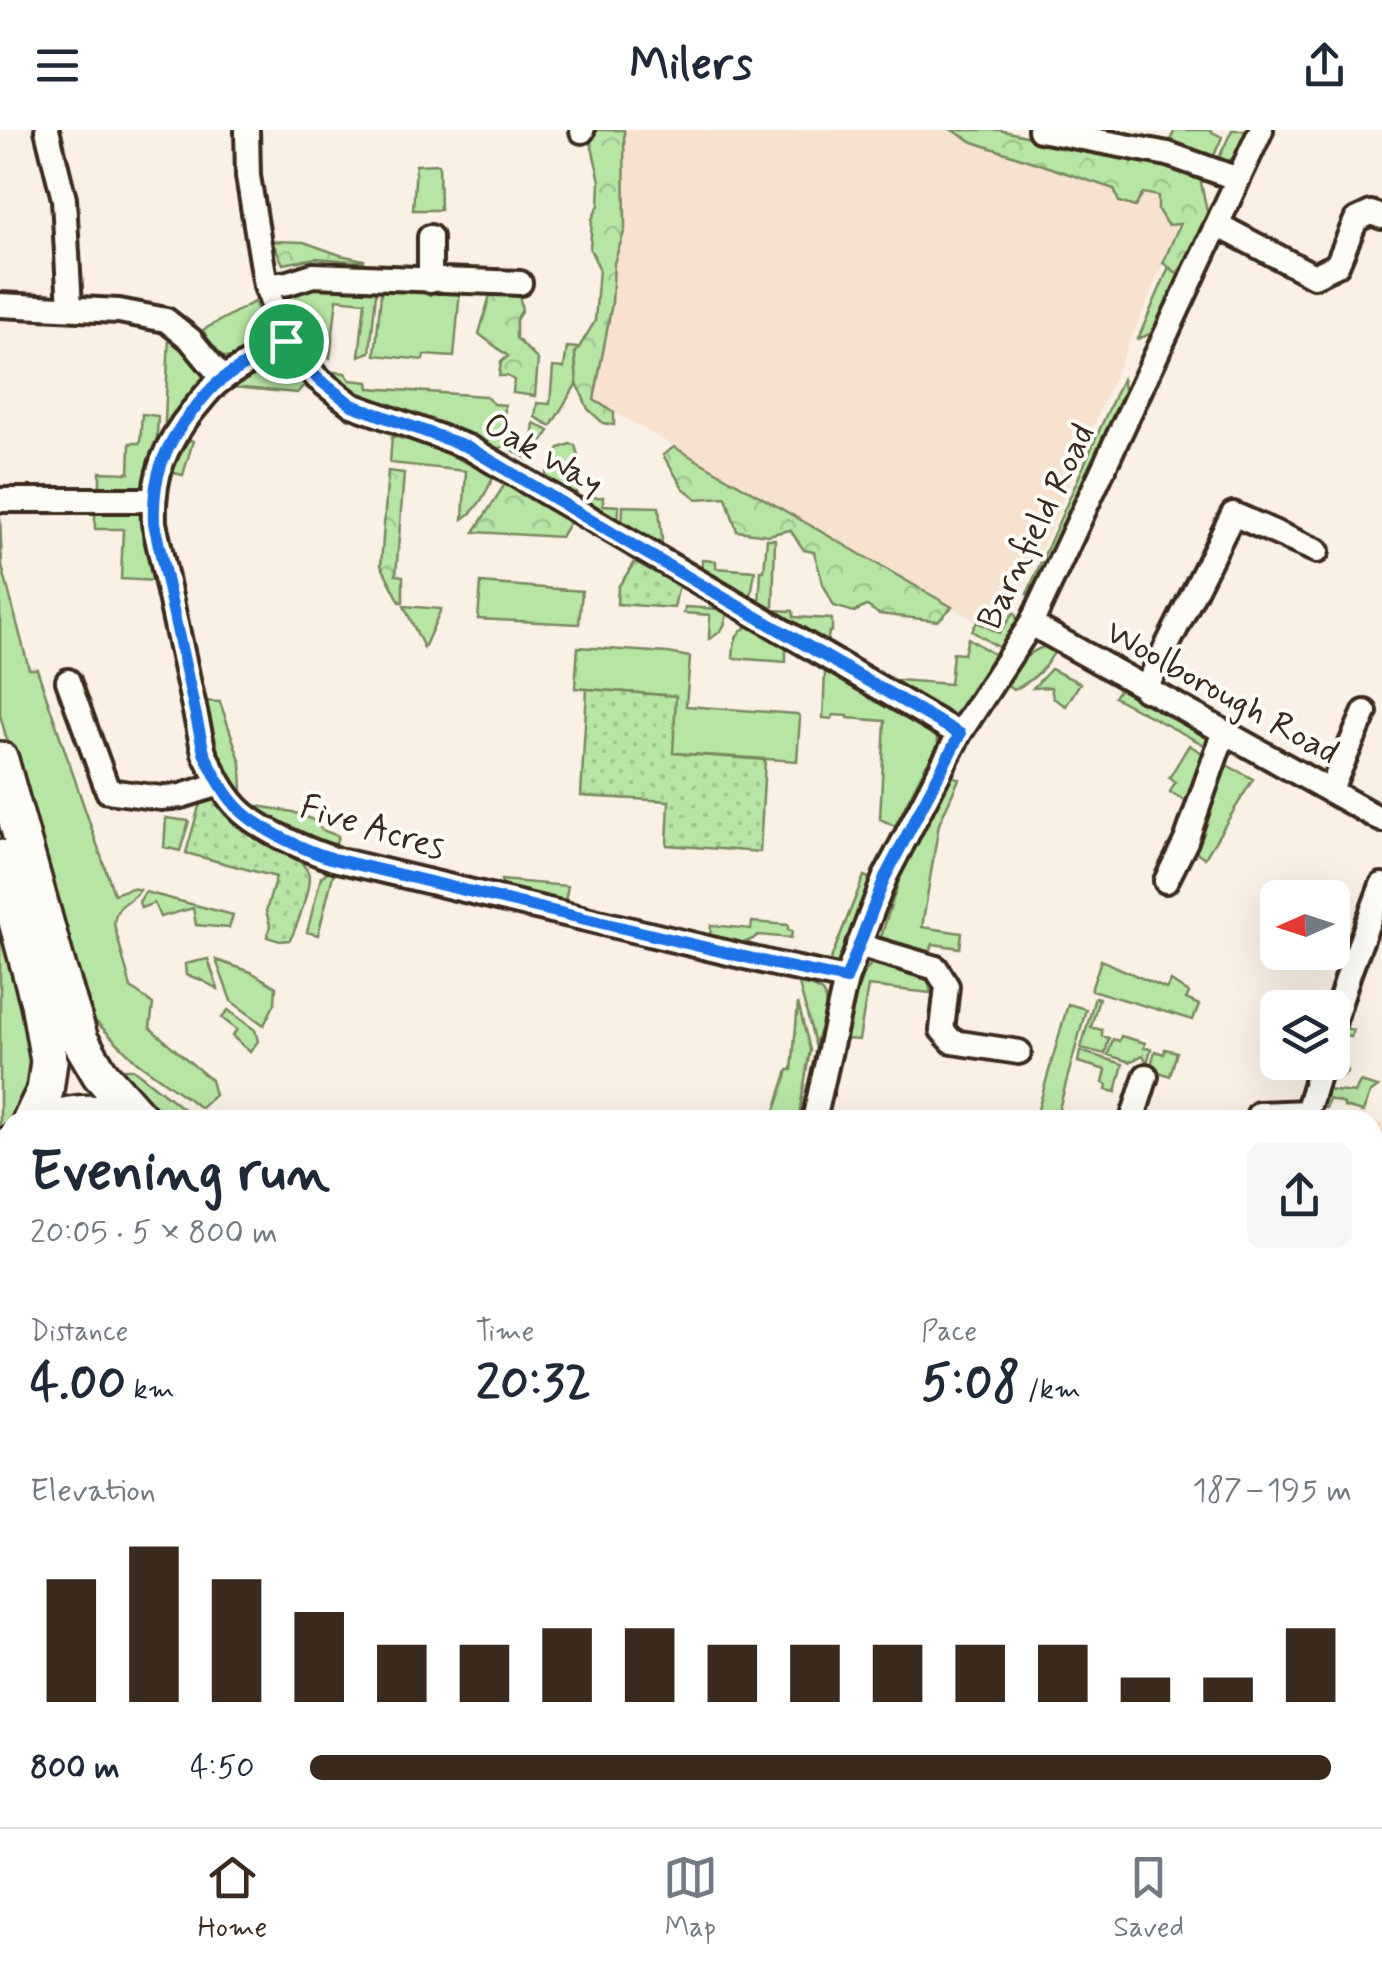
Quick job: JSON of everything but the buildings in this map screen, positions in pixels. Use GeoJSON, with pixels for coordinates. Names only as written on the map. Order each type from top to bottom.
{"type":"FeatureCollection","features":[{"type":"Feature","properties":{"kind":"main road"},"geometry":{"type":"LineString","coordinates":[[0,760],[80,1040],[100,1074],[132,1110]]}},
{"type":"Feature","properties":{"kind":"main road"},"geometry":{"type":"LineString","coordinates":[[0,858],[39,1003],[49,1061],[45,1091],[36,1110]]}},
{"type":"Feature","properties":{"kind":"street"},"geometry":{"type":"LineString","coordinates":[[47,130],[64,199],[70,308]]}},
{"type":"Feature","properties":{"kind":"street","name":"Oak Way"},"geometry":{"type":"LineString","coordinates":[[246,130],[248,176],[266,286],[286,341],[317,378],[352,405],[468,447],[960,734]]}},
{"type":"Feature","properties":{"kind":"street"},"geometry":{"type":"LineString","coordinates":[[1040,130],[1168,154],[1238,179]]}},
{"type":"Feature","properties":{"kind":"street","name":"Barnfield Road"},"geometry":{"type":"LineString","coordinates":[[816,1110],[846,979],[891,864],[960,734],[1030,624],[1260,130]]}},
{"type":"Feature","properties":{"kind":"street"},"geometry":{"type":"LineString","coordinates":[[1218,226],[1314,276],[1337,265],[1356,220],[1370,213],[1382,217]]}},
{"type":"Feature","properties":{"kind":"street"},"geometry":{"type":"LineString","coordinates":[[430,237],[430,281]]}},
{"type":"Feature","properties":{"kind":"street"},"geometry":{"type":"LineString","coordinates":[[266,286],[313,275],[520,283]]}},
{"type":"Feature","properties":{"kind":"street"},"geometry":{"type":"LineString","coordinates":[[0,305],[119,311],[166,320],[190,339],[223,379]]}},
{"type":"Feature","properties":{"kind":"street","name":"Five Acres"},"geometry":{"type":"LineString","coordinates":[[286,341],[210,389],[177,430],[154,488],[154,523],[204,753],[238,810],[279,836],[322,855],[846,979]]}},
{"type":"Feature","properties":{"kind":"street"},"geometry":{"type":"LineString","coordinates":[[2,500],[153,500]]}},
{"type":"Feature","properties":{"kind":"street"},"geometry":{"type":"LineString","coordinates":[[1145,690],[1233,514],[1317,551]]}},
{"type":"Feature","properties":{"kind":"street","name":"Woolborough Road"},"geometry":{"type":"LineString","coordinates":[[1030,624],[1382,820]]}},
{"type":"Feature","properties":{"kind":"street"},"geometry":{"type":"LineString","coordinates":[[68,681],[108,791],[161,798],[220,784]]}},
{"type":"Feature","properties":{"kind":"street"},"geometry":{"type":"LineString","coordinates":[[1330,790],[1365,712]]}},
{"type":"Feature","properties":{"kind":"street"},"geometry":{"type":"LineString","coordinates":[[1166,881],[1186,841],[1224,732]]}},
{"type":"Feature","properties":{"kind":"street"},"geometry":{"type":"LineString","coordinates":[[1344,990],[1382,884]]}},
{"type":"Feature","properties":{"kind":"street"},"geometry":{"type":"LineString","coordinates":[[858,945],[936,968],[946,986],[942,1030],[953,1042],[1019,1052]]}},
{"type":"Feature","properties":{"kind":"street"},"geometry":{"type":"LineString","coordinates":[[1135,1110],[1146,1076]]}},
{"type":"Feature","properties":{"kind":"street"},"geometry":{"type":"LineString","coordinates":[[1308,1110],[1317,1080]]}},
{"type":"Feature","properties":{"kind":"shaded area"},"geometry":{"type":"Polygon","coordinates":[[[624,130],[952,130],[973,142],[1184,183],[1188,207],[1052,526],[997,632],[594,400],[612,303],[614,263],[625,229],[624,130]]]}},
{"type":"Feature","properties":{"kind":"green space"},"geometry":{"type":"Polygon","coordinates":[[[588,130],[624,130],[625,229],[614,263],[612,303],[594,400],[614,412],[614,425],[603,423],[588,409],[577,383],[575,354],[595,321],[599,268],[590,249],[600,181],[588,130]]]}},
{"type":"Feature","properties":{"kind":"green space"},"geometry":{"type":"Polygon","coordinates":[[[952,130],[999,130],[1171,165],[1200,178],[1208,216],[1199,245],[1177,273],[1163,263],[1180,224],[1167,225],[1158,210],[1158,196],[1143,193],[1135,207],[1119,202],[1114,189],[973,142],[952,130]]]}},
{"type":"Feature","properties":{"kind":"green space"},"geometry":{"type":"Polygon","coordinates":[[[1175,130],[1208,130],[1222,137],[1210,159],[1167,147],[1175,130]]]}},
{"type":"Feature","properties":{"kind":"green space"},"geometry":{"type":"Polygon","coordinates":[[[1232,130],[1248,130],[1233,158],[1216,164],[1232,130]]]}},
{"type":"Feature","properties":{"kind":"green space"},"geometry":{"type":"Polygon","coordinates":[[[439,164],[440,210],[413,210],[416,165],[439,164]]]}},
{"type":"Feature","properties":{"kind":"green space"},"geometry":{"type":"Polygon","coordinates":[[[272,241],[304,242],[364,262],[316,258],[283,264],[272,241]]]}},
{"type":"Feature","properties":{"kind":"green space"},"geometry":{"type":"Polygon","coordinates":[[[1199,245],[1155,332],[1138,339],[1169,267],[1177,273],[1199,245]]]}},
{"type":"Feature","properties":{"kind":"green space"},"geometry":{"type":"Polygon","coordinates":[[[308,284],[377,284],[370,352],[359,356],[365,302],[337,299],[330,358],[309,354],[283,303],[283,295],[308,284]]]}},
{"type":"Feature","properties":{"kind":"green space"},"geometry":{"type":"Polygon","coordinates":[[[382,284],[460,290],[454,357],[424,355],[423,360],[375,355],[382,284]]]}},
{"type":"Feature","properties":{"kind":"green space"},"geometry":{"type":"Polygon","coordinates":[[[519,294],[522,310],[516,320],[516,338],[538,360],[535,396],[513,393],[514,380],[499,376],[501,362],[508,356],[479,334],[490,295],[519,294]]]}},
{"type":"Feature","properties":{"kind":"green space"},"geometry":{"type":"Polygon","coordinates":[[[254,302],[269,337],[243,354],[222,356],[203,330],[254,302]]]}},
{"type":"Feature","properties":{"kind":"green space"},"geometry":{"type":"Polygon","coordinates":[[[169,336],[192,355],[205,381],[164,441],[169,336]]]}},
{"type":"Feature","properties":{"kind":"green space"},"geometry":{"type":"Polygon","coordinates":[[[567,347],[578,348],[577,383],[551,426],[535,417],[537,403],[550,404],[553,367],[564,368],[567,347]]]}},
{"type":"Feature","properties":{"kind":"green space"},"geometry":{"type":"Polygon","coordinates":[[[275,362],[284,364],[305,384],[297,393],[233,387],[256,370],[275,362]]]}},
{"type":"Feature","properties":{"kind":"green space"},"geometry":{"type":"Polygon","coordinates":[[[325,371],[345,373],[350,380],[368,382],[369,388],[485,396],[494,404],[505,405],[507,445],[496,450],[477,445],[365,402],[325,371]]]}},
{"type":"Feature","properties":{"kind":"green space"},"geometry":{"type":"Polygon","coordinates":[[[1122,379],[1125,393],[1113,426],[1036,593],[1027,594],[1122,379]]]}},
{"type":"Feature","properties":{"kind":"green space"},"geometry":{"type":"Polygon","coordinates":[[[142,414],[158,416],[155,455],[147,484],[132,490],[100,488],[100,472],[129,473],[130,443],[140,443],[142,414]]]}},
{"type":"Feature","properties":{"kind":"green space"},"geometry":{"type":"Polygon","coordinates":[[[534,423],[549,431],[530,460],[509,448],[531,448],[534,423]]]}},
{"type":"Feature","properties":{"kind":"green space"},"geometry":{"type":"Polygon","coordinates":[[[392,436],[428,445],[494,475],[473,511],[463,519],[466,471],[390,463],[392,436]]]}},
{"type":"Feature","properties":{"kind":"green space"},"geometry":{"type":"Polygon","coordinates":[[[184,438],[193,441],[183,475],[169,472],[184,438]]]}},
{"type":"Feature","properties":{"kind":"green space"},"geometry":{"type":"Polygon","coordinates":[[[575,445],[578,456],[576,497],[543,480],[559,448],[575,445]]]}},
{"type":"Feature","properties":{"kind":"green space"},"geometry":{"type":"Polygon","coordinates":[[[674,447],[952,607],[938,621],[879,614],[867,606],[854,612],[834,606],[814,552],[804,550],[790,530],[768,535],[737,531],[726,497],[697,499],[683,488],[663,455],[674,447]]]}},
{"type":"Feature","properties":{"kind":"green space"},"geometry":{"type":"Polygon","coordinates":[[[388,471],[404,473],[396,575],[403,576],[403,602],[381,565],[388,471]]]}},
{"type":"Feature","properties":{"kind":"green space"},"geometry":{"type":"Polygon","coordinates":[[[507,481],[571,520],[561,537],[474,532],[507,481]]]}},
{"type":"Feature","properties":{"kind":"green space"},"geometry":{"type":"Polygon","coordinates":[[[603,497],[603,505],[619,506],[618,523],[580,500],[603,497]]]}},
{"type":"Feature","properties":{"kind":"green space"},"geometry":{"type":"Polygon","coordinates":[[[623,506],[659,507],[660,543],[622,525],[623,506]]]}},
{"type":"Feature","properties":{"kind":"green space"},"geometry":{"type":"Polygon","coordinates":[[[95,511],[141,513],[156,581],[121,579],[123,529],[95,529],[95,511]]]}},
{"type":"Feature","properties":{"kind":"green space"},"geometry":{"type":"Polygon","coordinates":[[[0,517],[2,566],[29,669],[37,669],[114,894],[132,888],[140,890],[120,907],[114,924],[131,988],[153,1004],[150,1028],[211,1080],[215,1095],[201,1108],[137,1062],[89,1015],[57,923],[0,715],[0,517]]]}},
{"type":"Feature","properties":{"kind":"green space"},"geometry":{"type":"Polygon","coordinates":[[[767,539],[775,539],[773,610],[793,611],[794,617],[832,619],[827,644],[759,605],[767,539]]]}},
{"type":"Feature","properties":{"kind":"green space"},"geometry":{"type":"Polygon","coordinates":[[[702,560],[716,561],[716,568],[755,571],[751,596],[747,598],[702,571],[702,560]]]}},
{"type":"Feature","properties":{"kind":"green space"},"geometry":{"type":"Polygon","coordinates":[[[635,562],[679,585],[674,608],[617,604],[618,587],[635,562]]]}},
{"type":"Feature","properties":{"kind":"green space"},"geometry":{"type":"Polygon","coordinates":[[[481,583],[582,591],[579,624],[478,619],[481,583]]]}},
{"type":"Feature","properties":{"kind":"green space"},"geometry":{"type":"Polygon","coordinates":[[[404,606],[441,609],[424,648],[404,606]]]}},
{"type":"Feature","properties":{"kind":"green space"},"geometry":{"type":"Polygon","coordinates":[[[685,607],[726,612],[724,625],[709,639],[710,615],[684,613],[685,607]]]}},
{"type":"Feature","properties":{"kind":"green space"},"geometry":{"type":"Polygon","coordinates":[[[1014,612],[1019,623],[1003,650],[972,631],[977,622],[999,633],[1014,612]]]}},
{"type":"Feature","properties":{"kind":"green space"},"geometry":{"type":"Polygon","coordinates":[[[749,626],[786,648],[786,662],[733,658],[738,635],[749,626]]]}},
{"type":"Feature","properties":{"kind":"green space"},"geometry":{"type":"Polygon","coordinates":[[[968,638],[998,657],[959,714],[951,717],[894,686],[898,680],[950,684],[953,653],[964,654],[968,638]]]}},
{"type":"Feature","properties":{"kind":"green space"},"geometry":{"type":"Polygon","coordinates":[[[1049,645],[1057,647],[1039,672],[1014,690],[1007,686],[1023,660],[1049,645]]]}},
{"type":"Feature","properties":{"kind":"green space"},"geometry":{"type":"Polygon","coordinates":[[[578,647],[690,657],[686,706],[797,714],[797,761],[672,753],[675,696],[575,688],[578,647]]]}},
{"type":"Feature","properties":{"kind":"green space"},"geometry":{"type":"Polygon","coordinates":[[[1051,669],[1080,683],[1066,706],[1053,698],[1051,687],[1033,688],[1051,669]]]}},
{"type":"Feature","properties":{"kind":"green space"},"geometry":{"type":"Polygon","coordinates":[[[825,672],[936,733],[939,747],[895,826],[880,819],[885,721],[833,715],[832,719],[823,718],[825,672]]]}},
{"type":"Feature","properties":{"kind":"green space"},"geometry":{"type":"Polygon","coordinates":[[[1122,685],[1212,736],[1212,749],[1114,697],[1122,685]]]}},
{"type":"Feature","properties":{"kind":"green space"},"geometry":{"type":"Polygon","coordinates":[[[587,689],[676,696],[673,753],[765,760],[760,852],[667,845],[669,801],[581,796],[587,689]]]}},
{"type":"Feature","properties":{"kind":"green space"},"geometry":{"type":"Polygon","coordinates":[[[203,701],[220,702],[241,763],[242,793],[217,749],[203,701]]]}},
{"type":"Feature","properties":{"kind":"green space"},"geometry":{"type":"Polygon","coordinates":[[[1189,745],[1204,754],[1187,802],[1170,792],[1175,782],[1169,778],[1189,745]]]}},
{"type":"Feature","properties":{"kind":"green space"},"geometry":{"type":"Polygon","coordinates":[[[1221,762],[1253,779],[1205,858],[1193,850],[1221,762]]]}},
{"type":"Feature","properties":{"kind":"green space"},"geometry":{"type":"Polygon","coordinates":[[[951,775],[959,779],[939,824],[922,927],[962,933],[960,948],[933,944],[929,955],[879,943],[901,874],[951,775]]]}},
{"type":"Feature","properties":{"kind":"green space"},"geometry":{"type":"Polygon","coordinates":[[[208,799],[223,802],[260,836],[306,868],[306,895],[290,940],[267,937],[270,925],[266,911],[276,877],[186,853],[200,803],[208,799]]]}},
{"type":"Feature","properties":{"kind":"green space"},"geometry":{"type":"Polygon","coordinates":[[[252,805],[313,820],[322,830],[338,836],[336,843],[331,847],[299,836],[252,805]]]}},
{"type":"Feature","properties":{"kind":"green space"},"geometry":{"type":"Polygon","coordinates":[[[166,818],[189,821],[180,851],[164,847],[166,818]]]}},
{"type":"Feature","properties":{"kind":"green space"},"geometry":{"type":"Polygon","coordinates":[[[334,871],[318,935],[307,932],[321,877],[334,871]]]}},
{"type":"Feature","properties":{"kind":"green space"},"geometry":{"type":"Polygon","coordinates":[[[864,876],[871,879],[835,974],[826,971],[864,876]]]}},
{"type":"Feature","properties":{"kind":"green space"},"geometry":{"type":"Polygon","coordinates":[[[501,880],[568,886],[565,901],[502,887],[501,880]]]}},
{"type":"Feature","properties":{"kind":"green space"},"geometry":{"type":"Polygon","coordinates":[[[145,892],[233,915],[229,928],[196,925],[193,908],[160,917],[154,903],[141,908],[139,902],[145,892]]]}},
{"type":"Feature","properties":{"kind":"green space"},"geometry":{"type":"Polygon","coordinates":[[[0,902],[39,1065],[20,1110],[0,1110],[0,902]]]}},
{"type":"Feature","properties":{"kind":"green space"},"geometry":{"type":"Polygon","coordinates":[[[752,922],[788,925],[791,938],[758,935],[735,943],[710,938],[711,925],[751,929],[752,922]]]}},
{"type":"Feature","properties":{"kind":"green space"},"geometry":{"type":"Polygon","coordinates":[[[208,959],[218,989],[186,975],[185,964],[208,959]]]}},
{"type":"Feature","properties":{"kind":"green space"},"geometry":{"type":"Polygon","coordinates":[[[216,960],[251,972],[276,987],[275,1003],[264,1025],[231,1001],[216,960]]]}},
{"type":"Feature","properties":{"kind":"green space"},"geometry":{"type":"Polygon","coordinates":[[[1101,960],[1166,989],[1171,981],[1189,993],[1186,999],[1199,1005],[1193,1020],[1091,990],[1101,960]]]}},
{"type":"Feature","properties":{"kind":"green space"},"geometry":{"type":"Polygon","coordinates":[[[872,963],[921,976],[928,981],[931,993],[868,986],[859,1040],[845,1039],[858,987],[872,963]]]}},
{"type":"Feature","properties":{"kind":"green space"},"geometry":{"type":"Polygon","coordinates":[[[799,984],[819,990],[825,999],[824,1019],[815,1044],[799,984]]]}},
{"type":"Feature","properties":{"kind":"green space"},"geometry":{"type":"Polygon","coordinates":[[[1095,997],[1099,998],[1091,1027],[1102,1030],[1102,1036],[1109,1038],[1105,1054],[1081,1048],[1095,997]]]}},
{"type":"Feature","properties":{"kind":"green space"},"geometry":{"type":"Polygon","coordinates":[[[798,1003],[810,1050],[800,1110],[775,1110],[788,1070],[792,1070],[798,1003]]]}},
{"type":"Feature","properties":{"kind":"green space"},"geometry":{"type":"Polygon","coordinates":[[[1068,1004],[1086,1009],[1059,1110],[1038,1110],[1068,1004]]]}},
{"type":"Feature","properties":{"kind":"green space"},"geometry":{"type":"Polygon","coordinates":[[[228,1010],[255,1030],[258,1041],[250,1052],[232,1036],[237,1030],[222,1018],[228,1010]]]}},
{"type":"Feature","properties":{"kind":"green space"},"geometry":{"type":"Polygon","coordinates":[[[1121,1036],[1145,1043],[1144,1048],[1151,1049],[1147,1063],[1143,1055],[1130,1062],[1108,1055],[1113,1039],[1119,1041],[1121,1036]]]}},
{"type":"Feature","properties":{"kind":"green space"},"geometry":{"type":"Polygon","coordinates":[[[1165,1049],[1177,1052],[1170,1076],[1150,1069],[1155,1051],[1164,1054],[1165,1049]]]}},
{"type":"Feature","properties":{"kind":"green space"},"geometry":{"type":"Polygon","coordinates":[[[1080,1051],[1123,1064],[1116,1092],[1106,1090],[1106,1070],[1078,1062],[1080,1051]]]}},
{"type":"Feature","properties":{"kind":"green space"},"geometry":{"type":"Polygon","coordinates":[[[133,1069],[184,1110],[157,1110],[114,1073],[133,1069]]]}},
{"type":"Feature","properties":{"kind":"green space"},"geometry":{"type":"Polygon","coordinates":[[[1360,1082],[1378,1087],[1370,1093],[1364,1110],[1344,1107],[1329,1099],[1326,1108],[1317,1105],[1326,1090],[1355,1093],[1360,1082]]]}},
{"type":"Feature","properties":{"kind":"route"},"geometry":{"type":"LineString","coordinates":[[286,341],[317,378],[352,405],[468,447],[960,734],[885,877],[846,979],[334,859],[279,836],[238,810],[204,753],[154,523],[154,488],[177,430],[210,389],[286,341]]}}]}
